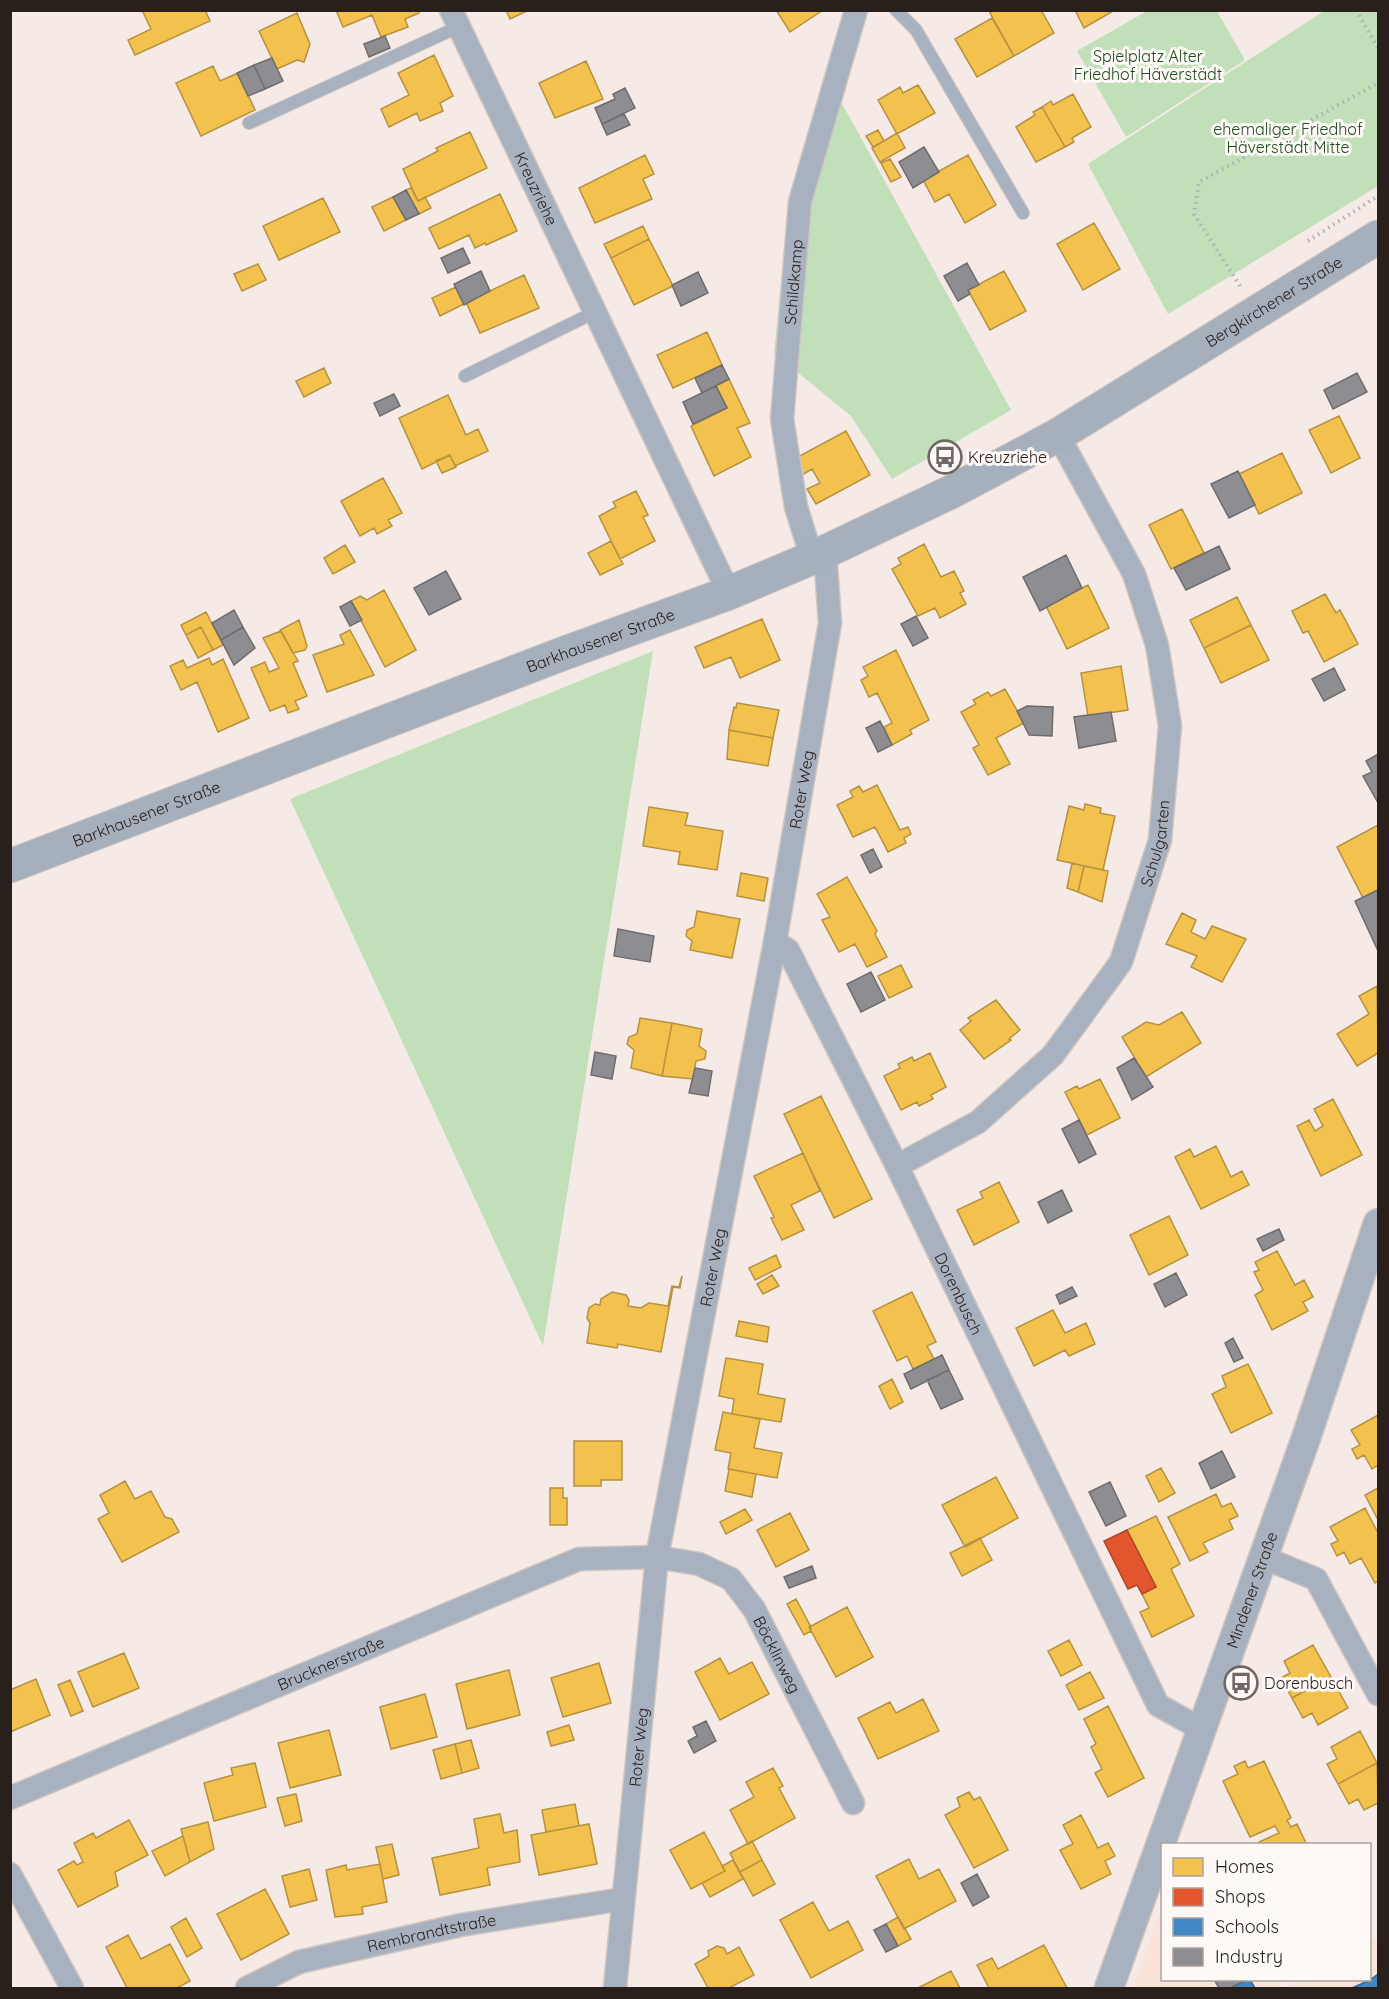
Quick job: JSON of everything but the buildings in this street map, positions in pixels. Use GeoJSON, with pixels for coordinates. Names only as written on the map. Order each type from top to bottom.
{"type":"FeatureCollection","features":[{"type":"Feature","properties":{"kind":"main road","name":"Bergkirchener Straße"},"geometry":{"type":"LineString","coordinates":[[1168,368],[1378,237]]}},
{"type":"Feature","properties":{"kind":"main road","name":"Barkhausener Straße"},"geometry":{"type":"LineString","coordinates":[[10,866],[551,658],[729,594],[951,492],[1058,435],[1168,368]]}},
{"type":"Feature","properties":{"kind":"street","name":"Schildkamp"},"geometry":{"type":"LineString","coordinates":[[818,555],[796,507],[782,419],[800,202],[856,10]]}},
{"type":"Feature","properties":{"kind":"street","name":"Kreuzriehe"},"geometry":{"type":"LineString","coordinates":[[454,19],[729,594]]}},
{"type":"Feature","properties":{"kind":"street","name":"Schulgarten"},"geometry":{"type":"LineString","coordinates":[[897,1166],[978,1122],[1053,1055],[1121,962],[1160,840],[1170,726],[1157,645],[1134,574],[1058,435]]}},
{"type":"Feature","properties":{"kind":"street","name":"Roter Weg"},"geometry":{"type":"LineString","coordinates":[[615,1989],[657,1557],[775,942],[830,623],[818,555]]}},
{"type":"Feature","properties":{"kind":"street","name":"Dorenbusch"},"geometry":{"type":"LineString","coordinates":[[775,942],[788,950],[897,1166],[1158,1705],[1201,1730]]}},
{"type":"Feature","properties":{"kind":"street","name":"Mindener Straße"},"geometry":{"type":"LineString","coordinates":[[1109,1989],[1378,1223]]}},
{"type":"Feature","properties":{"kind":"street","name":"Brucknerstraße"},"geometry":{"type":"LineString","coordinates":[[10,1798],[579,1559],[657,1557]]}},
{"type":"Feature","properties":{"kind":"street","name":"Böcklinweg"},"geometry":{"type":"LineString","coordinates":[[657,1557],[699,1564],[731,1579],[754,1609],[853,1803]]}},
{"type":"Feature","properties":{"kind":"street"},"geometry":{"type":"LineString","coordinates":[[1262,1557],[1316,1579],[1378,1694]]}},
{"type":"Feature","properties":{"kind":"street"},"geometry":{"type":"LineString","coordinates":[[10,1874],[72,1989]]}},
{"type":"Feature","properties":{"kind":"street","name":"Rembrandtstraße"},"geometry":{"type":"LineString","coordinates":[[247,1989],[299,1962],[461,1925],[623,1899]]}},
{"type":"Feature","properties":{"kind":"lane"},"geometry":{"type":"LineString","coordinates":[[896,10],[916,30],[1023,213]]}},
{"type":"Feature","properties":{"kind":"lane"},"geometry":{"type":"LineString","coordinates":[[249,123],[454,19]]}},
{"type":"Feature","properties":{"kind":"lane"},"geometry":{"type":"LineString","coordinates":[[465,376],[596,312]]}},
{"type":"Feature","properties":{"kind":"path"},"geometry":{"type":"LineString","coordinates":[[1356,10],[1378,48]]}},
{"type":"Feature","properties":{"kind":"path"},"geometry":{"type":"LineString","coordinates":[[1240,286],[1194,214],[1199,182],[1378,83]]}},
{"type":"Feature","properties":{"kind":"shaded area"},"geometry":{"type":"Polygon","coordinates":[[[1161,1909],[1161,1981],[1278,1981],[1282,1988],[1133,1988],[1161,1909]]]}},
{"type":"Feature","properties":{"kind":"shaded area"},"geometry":{"type":"Polygon","coordinates":[[[1378,1937],[1378,1988],[1284,1988],[1299,1981],[1371,1981],[1371,1941],[1378,1937]]]}},
{"type":"Feature","properties":{"kind":"green space","name":"Spielplatz Alter Friedhof Häverstädt"},"geometry":{"type":"Polygon","coordinates":[[[1147,11],[1217,11],[1245,60],[1126,137],[1077,51],[1147,11]]]}},
{"type":"Feature","properties":{"kind":"green space","name":"ehemaliger Friedhof Häverstädt Mitte"},"geometry":{"type":"Polygon","coordinates":[[[1324,11],[1378,11],[1378,186],[1168,314],[1088,164],[1324,11]]]}},
{"type":"Feature","properties":{"kind":"green space"},"geometry":{"type":"Polygon","coordinates":[[[839,98],[1011,410],[892,479],[851,416],[774,353],[790,199],[839,98]]]}},
{"type":"Feature","properties":{"kind":"green space"},"geometry":{"type":"Polygon","coordinates":[[[653,651],[543,1346],[290,799],[653,651]]]}},
{"type":"Feature","properties":{"kind":"place","name":"Kreuzriehe"},"geometry":{"type":"Point","coordinates":[945,457]}},
{"type":"Feature","properties":{"kind":"place","name":"Dorenbusch"},"geometry":{"type":"Point","coordinates":[1241,1683]}}]}
